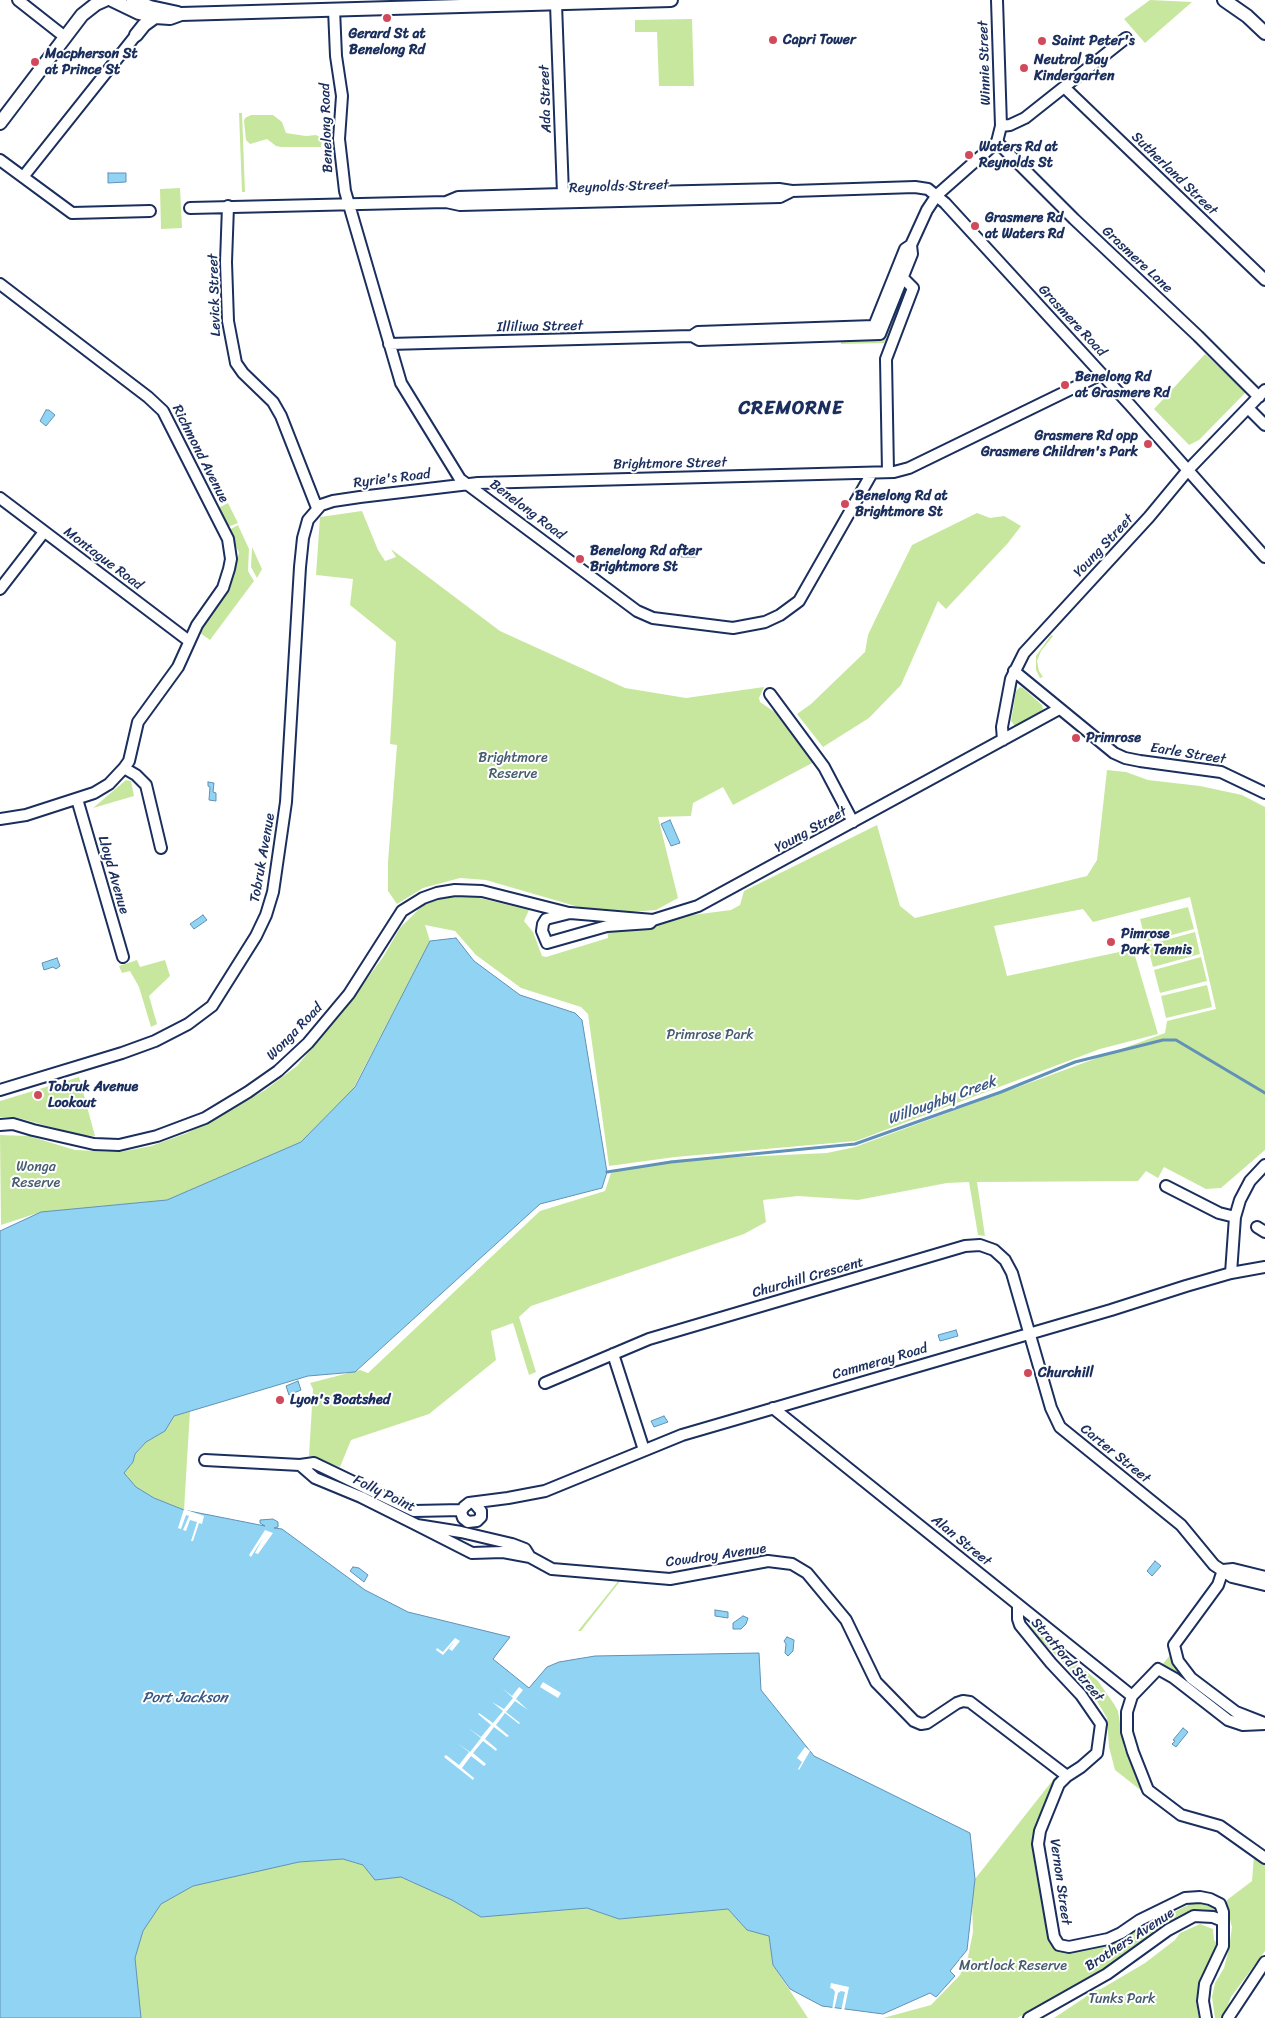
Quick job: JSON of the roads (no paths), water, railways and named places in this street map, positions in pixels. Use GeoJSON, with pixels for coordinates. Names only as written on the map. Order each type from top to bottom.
{"type":"FeatureCollection","features":[{"type":"Feature","properties":{"kind":"main road"},"geometry":{"type":"LineString","coordinates":[[82,15],[85,5],[89,0]]}},
{"type":"Feature","properties":{"kind":"main road"},"geometry":{"type":"LineString","coordinates":[[0,122],[82,15],[96,4],[105,0]]}},
{"type":"Feature","properties":{"kind":"main road"},"geometry":{"type":"LineString","coordinates":[[112,0],[139,13],[170,18],[181,14],[671,0]]}},
{"type":"Feature","properties":{"kind":"main road"},"geometry":{"type":"LineString","coordinates":[[133,0],[150,7],[172,10],[181,14]]}},
{"type":"Feature","properties":{"kind":"main road"},"geometry":{"type":"LineString","coordinates":[[1224,0],[1247,16],[1265,33]]}},
{"type":"Feature","properties":{"kind":"main road"},"geometry":{"type":"LineString","coordinates":[[136,35],[144,25],[155,17]]}},
{"type":"Feature","properties":{"kind":"street"},"geometry":{"type":"LineString","coordinates":[[18,0],[65,37]]}},
{"type":"Feature","properties":{"kind":"street","name":"Winnie Street"},"geometry":{"type":"LineString","coordinates":[[997,0],[1001,126],[997,142]]}},
{"type":"Feature","properties":{"kind":"street","name":"Ada Street"},"geometry":{"type":"LineString","coordinates":[[556,4],[563,194]]}},
{"type":"Feature","properties":{"kind":"street","name":"Benelong Road"},"geometry":{"type":"LineString","coordinates":[[334,9],[336,56],[342,96],[340,155],[345,191],[401,383],[460,479],[637,611],[653,618],[733,628],[765,622],[780,615],[799,601],[872,472]]}},
{"type":"Feature","properties":{"kind":"street"},"geometry":{"type":"LineString","coordinates":[[23,177],[136,35]]}},
{"type":"Feature","properties":{"kind":"street"},"geometry":{"type":"LineString","coordinates":[[1001,126],[1010,125],[1025,118],[1126,38]]}},
{"type":"Feature","properties":{"kind":"street","name":"Sutherland Street"},"geometry":{"type":"LineString","coordinates":[[1065,88],[1265,280]]}},
{"type":"Feature","properties":{"kind":"street","name":"Illiliwa Street"},"geometry":{"type":"LineString","coordinates":[[692,336],[698,340],[880,334],[912,254],[911,245],[927,210],[937,195],[997,142]]}},
{"type":"Feature","properties":{"kind":"street","name":"Grasmere Lane"},"geometry":{"type":"LineString","coordinates":[[997,142],[1074,219],[1262,394]]}},
{"type":"Feature","properties":{"kind":"street"},"geometry":{"type":"LineString","coordinates":[[0,160],[72,213],[150,210]]}},
{"type":"Feature","properties":{"kind":"street","name":"Reynolds Street"},"geometry":{"type":"LineString","coordinates":[[446,202],[458,197],[915,187],[928,189],[937,195]]}},
{"type":"Feature","properties":{"kind":"street","name":"Reynolds Street"},"geometry":{"type":"LineString","coordinates":[[190,208],[446,202],[460,206],[780,197],[792,191]]}},
{"type":"Feature","properties":{"kind":"street","name":"Grasmere Road"},"geometry":{"type":"LineString","coordinates":[[937,195],[1102,374],[1265,556]]}},
{"type":"Feature","properties":{"kind":"street","name":"Levick Street"},"geometry":{"type":"LineString","coordinates":[[228,206],[226,262],[228,322],[236,364],[273,402],[281,416],[319,506]]}},
{"type":"Feature","properties":{"kind":"street","name":"Illiliwa Street"},"geometry":{"type":"LineString","coordinates":[[389,344],[692,336],[698,332],[874,326],[905,249],[911,245]]}},
{"type":"Feature","properties":{"kind":"street"},"geometry":{"type":"LineString","coordinates":[[888,472],[886,359],[914,288],[903,278]]}},
{"type":"Feature","properties":{"kind":"street","name":"Richmond Avenue"},"geometry":{"type":"LineString","coordinates":[[0,284],[148,397],[163,411],[170,421],[228,539],[230,550],[229,569],[223,588],[189,642],[178,667],[138,722],[129,761],[124,768]]}},
{"type":"Feature","properties":{"kind":"street"},"geometry":{"type":"LineString","coordinates":[[872,472],[888,472],[908,468],[1102,374]]}},
{"type":"Feature","properties":{"kind":"street","name":"Young Street"},"geometry":{"type":"LineString","coordinates":[[1004,740],[1002,727],[1014,671],[1029,647],[1149,517],[1188,470],[1262,394]]}},
{"type":"Feature","properties":{"kind":"street"},"geometry":{"type":"LineString","coordinates":[[1248,408],[1265,425]]}},
{"type":"Feature","properties":{"kind":"street","name":"Brightmore Street"},"geometry":{"type":"LineString","coordinates":[[468,484],[872,472]]}},
{"type":"Feature","properties":{"kind":"street","name":"Ryrie's Road"},"geometry":{"type":"LineString","coordinates":[[319,506],[333,501],[360,497],[468,484]]}},
{"type":"Feature","properties":{"kind":"street","name":"Montague Road"},"geometry":{"type":"LineString","coordinates":[[0,498],[189,642]]}},
{"type":"Feature","properties":{"kind":"street","name":"Tobruk Avenue"},"geometry":{"type":"LineString","coordinates":[[0,1090],[122,1053],[155,1041],[188,1024],[212,1006],[256,936],[270,903],[286,802],[300,567],[305,526],[319,506]]}},
{"type":"Feature","properties":{"kind":"street"},"geometry":{"type":"LineString","coordinates":[[0,589],[44,532]]}},
{"type":"Feature","properties":{"kind":"street","name":"Earle Street"},"geometry":{"type":"LineString","coordinates":[[1014,671],[1107,748],[1125,758],[1221,772],[1265,793]]}},
{"type":"Feature","properties":{"kind":"street"},"geometry":{"type":"LineString","coordinates":[[770,694],[824,767],[853,822]]}},
{"type":"Feature","properties":{"kind":"street","name":"Young Street"},"geometry":{"type":"LineString","coordinates":[[653,920],[570,913],[546,919],[542,931],[547,943],[607,926],[650,923],[653,920],[698,906],[1059,709]]}},
{"type":"Feature","properties":{"kind":"street"},"geometry":{"type":"LineString","coordinates":[[0,818],[26,815],[94,793],[109,784],[124,768],[136,775],[146,786],[158,829],[161,848]]}},
{"type":"Feature","properties":{"kind":"street","name":"Lloyd Avenue"},"geometry":{"type":"LineString","coordinates":[[77,799],[123,957]]}},
{"type":"Feature","properties":{"kind":"street","name":"Wonga Road"},"geometry":{"type":"LineString","coordinates":[[0,1125],[13,1124],[94,1144],[118,1145],[157,1136],[205,1118],[278,1071],[308,1043],[349,994],[402,911],[423,898],[454,890],[482,891],[570,913]]}},
{"type":"Feature","properties":{"kind":"street"},"geometry":{"type":"LineString","coordinates":[[1231,1273],[1231,1247],[1235,1217],[1240,1200],[1250,1181],[1265,1165]]}},
{"type":"Feature","properties":{"kind":"street"},"geometry":{"type":"LineString","coordinates":[[1166,1186],[1219,1213],[1235,1217]]}},
{"type":"Feature","properties":{"kind":"street","name":"Churchill Crescent"},"geometry":{"type":"LineString","coordinates":[[545,1383],[649,1340],[965,1246],[980,1245],[994,1250],[1005,1260],[1012,1273],[1030,1333]]}},
{"type":"Feature","properties":{"kind":"street","name":"Cammeray Road"},"geometry":{"type":"LineString","coordinates":[[468,1519],[508,1498],[545,1491],[682,1435],[1231,1273],[1265,1267]]}},
{"type":"Feature","properties":{"kind":"street","name":"Carter Street"},"geometry":{"type":"LineString","coordinates":[[1030,1333],[1054,1417],[1060,1427],[1181,1525],[1210,1562],[1232,1577],[1265,1584]]}},
{"type":"Feature","properties":{"kind":"street"},"geometry":{"type":"LineString","coordinates":[[613,1354],[644,1450]]}},
{"type":"Feature","properties":{"kind":"street","name":"Alan Street"},"geometry":{"type":"LineString","coordinates":[[773,1408],[1132,1696]]}},
{"type":"Feature","properties":{"kind":"street","name":"Folly Point"},"geometry":{"type":"LineString","coordinates":[[205,1460],[300,1465],[314,1463],[414,1511],[468,1519]]}},
{"type":"Feature","properties":{"kind":"street","name":"Folly Point"},"geometry":{"type":"LineString","coordinates":[[300,1465],[315,1478],[361,1497],[417,1525],[468,1519]]}},
{"type":"Feature","properties":{"kind":"street"},"geometry":{"type":"LineString","coordinates":[[468,1519],[490,1539]]}},
{"type":"Feature","properties":{"kind":"street","name":"Cowdroy Avenue"},"geometry":{"type":"LineString","coordinates":[[468,1519],[475,1535],[525,1549],[530,1557]]}},
{"type":"Feature","properties":{"kind":"street","name":"Cowdroy Avenue"},"geometry":{"type":"LineString","coordinates":[[417,1525],[472,1553],[503,1552],[530,1557],[552,1569],[670,1579],[768,1561],[792,1564],[807,1573],[846,1620],[876,1682],[914,1721],[921,1724],[927,1723],[957,1703],[963,1701],[970,1702],[1067,1776]]}},
{"type":"Feature","properties":{"kind":"street"},"geometry":{"type":"LineString","coordinates":[[1265,1577],[1233,1569],[1223,1570],[1218,1585],[1174,1645],[1178,1661],[1191,1678],[1236,1712],[1265,1724]]}},
{"type":"Feature","properties":{"kind":"street","name":"Stratford Street"},"geometry":{"type":"LineString","coordinates":[[1018,1604],[1020,1625],[1051,1663],[1082,1695],[1102,1724],[1097,1753],[1067,1776]]}},
{"type":"Feature","properties":{"kind":"street"},"geometry":{"type":"LineString","coordinates":[[1265,1724],[1243,1725],[1228,1720],[1174,1678],[1158,1669],[1132,1696],[1127,1712],[1127,1732],[1132,1752],[1148,1790],[1181,1815],[1220,1826],[1265,1858]]}},
{"type":"Feature","properties":{"kind":"street","name":"Vernon Street"},"geometry":{"type":"LineString","coordinates":[[1067,1776],[1059,1784],[1040,1831],[1038,1844],[1054,1937],[1058,1944],[1069,1947],[1108,1939],[1140,1920],[1185,1898],[1200,1897],[1210,1899],[1220,1904],[1223,1912],[1223,1946],[1205,1984],[1203,2001],[1206,2018]]}},
{"type":"Feature","properties":{"kind":"street","name":"Brothers Avenue"},"geometry":{"type":"LineString","coordinates":[[1030,2018],[1107,1974],[1168,1930],[1194,1916],[1213,1917],[1223,1922]]}},
{"type":"Feature","properties":{"kind":"street"},"geometry":{"type":"LineString","coordinates":[[1228,2018],[1265,1962]]}},
{"type":"Feature","properties":{"kind":"water"},"geometry":{"type":"Polygon","coordinates":[[[108,173],[126,173],[126,182],[108,183],[108,173]]]}},
{"type":"Feature","properties":{"kind":"water"},"geometry":{"type":"Polygon","coordinates":[[[46,410],[55,415],[46,426],[40,421],[46,410]]]}},
{"type":"Feature","properties":{"kind":"water"},"geometry":{"type":"Polygon","coordinates":[[[695,550],[696,557],[681,557],[680,551],[695,550]]]}},
{"type":"Feature","properties":{"kind":"water"},"geometry":{"type":"Polygon","coordinates":[[[208,782],[214,783],[213,792],[216,793],[216,801],[209,800],[210,787],[208,782]]]}},
{"type":"Feature","properties":{"kind":"water"},"geometry":{"type":"Polygon","coordinates":[[[670,820],[680,843],[671,846],[661,824],[670,820]]]}},
{"type":"Feature","properties":{"kind":"water"},"geometry":{"type":"Polygon","coordinates":[[[203,915],[207,920],[194,929],[190,924],[203,915]]]}},
{"type":"Feature","properties":{"kind":"water","name":"Port Jackson"},"geometry":{"type":"Polygon","coordinates":[[[456,938],[474,961],[520,995],[575,1013],[582,1020],[607,1172],[602,1188],[540,1204],[355,1372],[308,1376],[174,1416],[165,1431],[146,1442],[135,1454],[133,1462],[124,1473],[136,1487],[154,1498],[184,1510],[265,1526],[260,1523],[260,1520],[273,1519],[278,1522],[278,1527],[274,1528],[282,1529],[365,1590],[408,1612],[510,1637],[493,1659],[529,1688],[547,1667],[559,1662],[595,1656],[759,1653],[761,1690],[814,1756],[970,1833],[975,1879],[967,1950],[950,1971],[955,1976],[936,1997],[930,1993],[883,2014],[822,2006],[790,1989],[773,1965],[769,1936],[747,1930],[728,1909],[619,1919],[587,1908],[481,1917],[452,1900],[401,1877],[375,1880],[363,1865],[343,1859],[299,1862],[193,1886],[161,1904],[143,1931],[135,1958],[141,2018],[0,2018],[0,1231],[41,1212],[167,1200],[301,1142],[355,1087],[430,941],[456,938]]]}},
{"type":"Feature","properties":{"kind":"water"},"geometry":{"type":"Polygon","coordinates":[[[57,958],[60,966],[56,969],[53,967],[44,970],[42,963],[57,958]]]}},
{"type":"Feature","properties":{"kind":"water"},"geometry":{"type":"Polygon","coordinates":[[[956,1330],[958,1336],[940,1341],[938,1335],[956,1330]]]}},
{"type":"Feature","properties":{"kind":"water"},"geometry":{"type":"Polygon","coordinates":[[[298,1381],[301,1390],[289,1395],[286,1386],[298,1381]]]}},
{"type":"Feature","properties":{"kind":"water"},"geometry":{"type":"Polygon","coordinates":[[[664,1416],[668,1422],[654,1427],[651,1421],[664,1416]]]}},
{"type":"Feature","properties":{"kind":"water"},"geometry":{"type":"Polygon","coordinates":[[[1155,1561],[1161,1566],[1152,1576],[1147,1571],[1155,1561]]]}},
{"type":"Feature","properties":{"kind":"water"},"geometry":{"type":"Polygon","coordinates":[[[353,1567],[359,1568],[368,1575],[364,1582],[350,1571],[353,1567]]]}},
{"type":"Feature","properties":{"kind":"water"},"geometry":{"type":"Polygon","coordinates":[[[715,1610],[728,1612],[728,1618],[715,1616],[715,1610]]]}},
{"type":"Feature","properties":{"kind":"water"},"geometry":{"type":"Polygon","coordinates":[[[743,1616],[748,1618],[746,1624],[741,1629],[733,1629],[733,1623],[743,1616]]]}},
{"type":"Feature","properties":{"kind":"water"},"geometry":{"type":"Polygon","coordinates":[[[787,1637],[794,1640],[793,1651],[788,1656],[785,1653],[786,1644],[784,1641],[787,1637]]]}},
{"type":"Feature","properties":{"kind":"water"},"geometry":{"type":"Polygon","coordinates":[[[1183,1728],[1188,1732],[1176,1747],[1172,1744],[1175,1741],[1173,1740],[1183,1728]]]}},
{"type":"Feature","properties":{"kind":"waterway","name":"Willoughby Creek"},"geometry":{"type":"LineString","coordinates":[[607,1172],[671,1162],[855,1144],[1001,1092],[1075,1062],[1163,1040],[1176,1040],[1265,1093]]}},
{"type":"Feature","properties":{"kind":"place","name":"Gerard St at Benelong Rd"},"geometry":{"type":"Point","coordinates":[387,18]}},
{"type":"Feature","properties":{"kind":"place","name":"Capri Tower"},"geometry":{"type":"Point","coordinates":[773,40]}},
{"type":"Feature","properties":{"kind":"place","name":"Saint Peter's"},"geometry":{"type":"Point","coordinates":[1042,41]}},
{"type":"Feature","properties":{"kind":"place","name":"Macpherson St at Prince St"},"geometry":{"type":"Point","coordinates":[35,62]}},
{"type":"Feature","properties":{"kind":"place","name":"Neutral Bay Kindergarten"},"geometry":{"type":"Point","coordinates":[1024,68]}},
{"type":"Feature","properties":{"kind":"place","name":"Waters Rd at Reynolds St"},"geometry":{"type":"Point","coordinates":[969,155]}},
{"type":"Feature","properties":{"kind":"place","name":"Grasmere Rd at Waters Rd"},"geometry":{"type":"Point","coordinates":[975,226]}},
{"type":"Feature","properties":{"kind":"place","name":"Benelong Rd at Grasmere Rd"},"geometry":{"type":"Point","coordinates":[1065,385]}},
{"type":"Feature","properties":{"kind":"place","name":"Grasmere Rd opp Grasmere Children's Park"},"geometry":{"type":"Point","coordinates":[1148,444]}},
{"type":"Feature","properties":{"kind":"place","name":"Benelong Rd at Brightmore St"},"geometry":{"type":"Point","coordinates":[845,504]}},
{"type":"Feature","properties":{"kind":"place","name":"Benelong Rd after Brightmore St"},"geometry":{"type":"Point","coordinates":[580,559]}},
{"type":"Feature","properties":{"kind":"place","name":"Primrose"},"geometry":{"type":"Point","coordinates":[1076,738]}},
{"type":"Feature","properties":{"kind":"place","name":"Pimrose Park Tennis"},"geometry":{"type":"Point","coordinates":[1111,942]}},
{"type":"Feature","properties":{"kind":"place","name":"Tobruk Avenue Lookout"},"geometry":{"type":"Point","coordinates":[38,1095]}},
{"type":"Feature","properties":{"kind":"place","name":"Churchill"},"geometry":{"type":"Point","coordinates":[1028,1373]}},
{"type":"Feature","properties":{"kind":"place","name":"Lyon's Boatshed"},"geometry":{"type":"Point","coordinates":[280,1400]}},
{"type":"Feature","properties":{"kind":"district","name":"CREMORNE"},"geometry":{"type":"Point","coordinates":[791,409]}},
{"type":"Feature","properties":{"kind":"park label","name":"Brightmore Reserve"},"geometry":{"type":"Point","coordinates":[513,766]}},
{"type":"Feature","properties":{"kind":"park label","name":"Primrose Park"},"geometry":{"type":"Point","coordinates":[710,1035]}},
{"type":"Feature","properties":{"kind":"park label","name":"Wonga Reserve"},"geometry":{"type":"Point","coordinates":[36,1176]}},
{"type":"Feature","properties":{"kind":"park label","name":"Mortlock Reserve"},"geometry":{"type":"Point","coordinates":[1013,1966]}},
{"type":"Feature","properties":{"kind":"park label","name":"Tunks Park"},"geometry":{"type":"Point","coordinates":[1122,1999]}}]}
